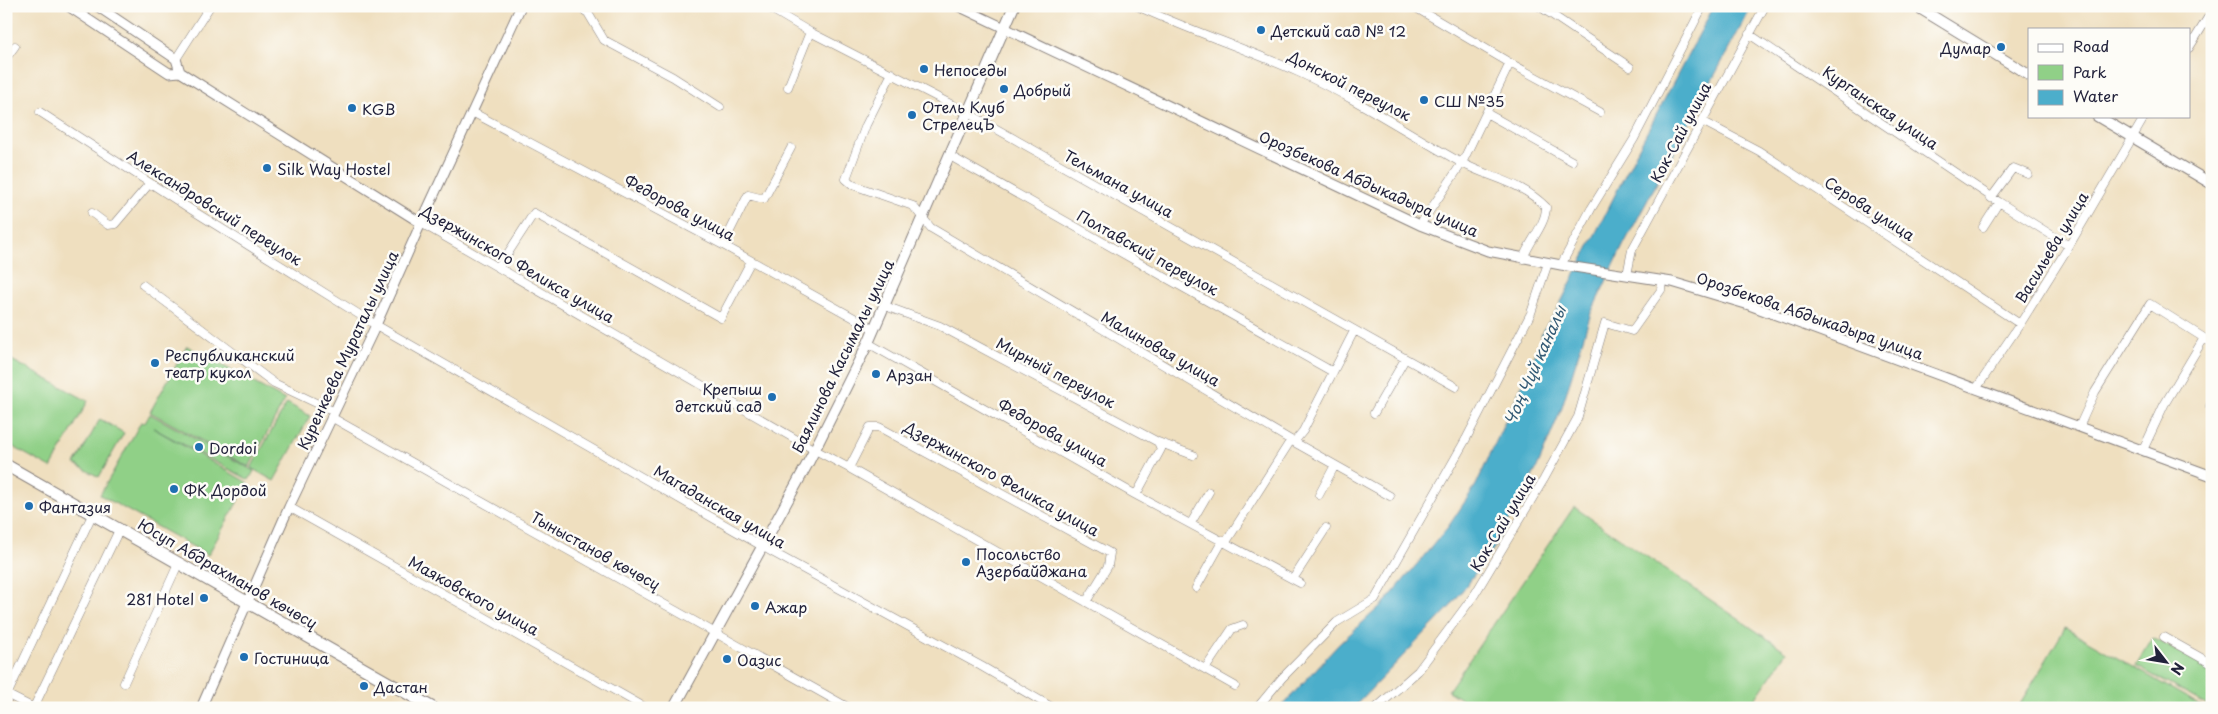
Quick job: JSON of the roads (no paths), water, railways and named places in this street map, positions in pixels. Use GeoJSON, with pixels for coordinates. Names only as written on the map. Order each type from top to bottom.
{"type":"FeatureCollection","features":[{"type":"Feature","properties":{"kind":"main road","name":"Баялинова Касымалы улица"},"geometry":{"type":"LineString","coordinates":[[674,708],[814,450],[868,343],[1014,6]]}},
{"type":"Feature","properties":{"kind":"main road"},"geometry":{"type":"LineString","coordinates":[[1916,6],[2028,74]]}},
{"type":"Feature","properties":{"kind":"main road"},"geometry":{"type":"LineString","coordinates":[[2100,118],[2212,184]]}},
{"type":"Feature","properties":{"kind":"main road","name":"Юсуп Абдрахманов көчөсү"},"geometry":{"type":"LineString","coordinates":[[6,465],[120,528],[433,708]]}},
{"type":"Feature","properties":{"kind":"street","name":"Дзержинского Феликса улица"},"geometry":{"type":"LineString","coordinates":[[68,6],[169,73],[180,72],[421,223],[814,450],[1235,686]]}},
{"type":"Feature","properties":{"kind":"street"},"geometry":{"type":"LineString","coordinates":[[97,6],[176,59],[180,72]]}},
{"type":"Feature","properties":{"kind":"street"},"geometry":{"type":"LineString","coordinates":[[176,59],[210,6]]}},
{"type":"Feature","properties":{"kind":"street","name":"Куренкеева Мураталы улица"},"geometry":{"type":"LineString","coordinates":[[201,708],[289,507],[376,325],[521,6]]}},
{"type":"Feature","properties":{"kind":"street"},"geometry":{"type":"LineString","coordinates":[[576,6],[588,13],[604,40],[673,77],[720,107]]}},
{"type":"Feature","properties":{"kind":"street","name":"Тельмана улица"},"geometry":{"type":"LineString","coordinates":[[766,6],[810,32],[968,113],[1456,387]]}},
{"type":"Feature","properties":{"kind":"street","name":"Орозбекова Абдыкадыра улица"},"geometry":{"type":"LineString","coordinates":[[958,6],[1420,225],[1488,251],[1523,259],[1662,281],[1749,305],[2212,476]]}},
{"type":"Feature","properties":{"kind":"street","name":"Донской переулок"},"geometry":{"type":"LineString","coordinates":[[1137,6],[1172,23],[1298,72],[1402,127],[1462,163],[1510,181],[1534,194],[1546,207],[1546,214],[1523,259]]}},
{"type":"Feature","properties":{"kind":"street"},"geometry":{"type":"LineString","coordinates":[[1413,6],[1510,63],[1600,112]]}},
{"type":"Feature","properties":{"kind":"street"},"geometry":{"type":"LineString","coordinates":[[1540,6],[1630,67]]}},
{"type":"Feature","properties":{"kind":"street"},"geometry":{"type":"LineString","coordinates":[[1565,266],[1591,209],[1634,139],[1702,6]]}},
{"type":"Feature","properties":{"kind":"street","name":"Кок-Сай улица"},"geometry":{"type":"LineString","coordinates":[[1624,274],[1632,250],[1748,34],[1765,6]]}},
{"type":"Feature","properties":{"kind":"street"},"geometry":{"type":"LineString","coordinates":[[2190,46],[2212,10]]}},
{"type":"Feature","properties":{"kind":"street"},"geometry":{"type":"LineString","coordinates":[[788,87],[810,32]]}},
{"type":"Feature","properties":{"kind":"street","name":"Курганская улица"},"geometry":{"type":"LineString","coordinates":[[1748,34],[1995,200],[2069,246]]}},
{"type":"Feature","properties":{"kind":"street"},"geometry":{"type":"LineString","coordinates":[[6,58],[15,46]]}},
{"type":"Feature","properties":{"kind":"street"},"geometry":{"type":"LineString","coordinates":[[1420,225],[1462,163],[1510,63]]}},
{"type":"Feature","properties":{"kind":"street","name":"Малиновая улица"},"geometry":{"type":"LineString","coordinates":[[892,73],[866,125],[846,178],[853,185],[913,206],[931,228],[1292,441],[1390,496]]}},
{"type":"Feature","properties":{"kind":"street","name":"Александровский переулок"},"geometry":{"type":"LineString","coordinates":[[40,112],[376,325]]}},
{"type":"Feature","properties":{"kind":"street","name":"Федорова улица"},"geometry":{"type":"LineString","coordinates":[[472,112],[723,245],[874,329]]}},
{"type":"Feature","properties":{"kind":"street"},"geometry":{"type":"LineString","coordinates":[[1486,113],[1572,161]]}},
{"type":"Feature","properties":{"kind":"street","name":"Васильева улица"},"geometry":{"type":"LineString","coordinates":[[1976,389],[2069,246],[2144,118]]}},
{"type":"Feature","properties":{"kind":"street","name":"Серова улица"},"geometry":{"type":"LineString","coordinates":[[1702,121],[1759,151],[2020,324]]}},
{"type":"Feature","properties":{"kind":"street"},"geometry":{"type":"LineString","coordinates":[[723,245],[748,195],[764,199],[791,148]]}},
{"type":"Feature","properties":{"kind":"street","name":"Полтавский переулок"},"geometry":{"type":"LineString","coordinates":[[950,156],[1333,372]]}},
{"type":"Feature","properties":{"kind":"street"},"geometry":{"type":"LineString","coordinates":[[1983,228],[1995,200],[2013,168],[2028,174]]}},
{"type":"Feature","properties":{"kind":"street"},"geometry":{"type":"LineString","coordinates":[[92,213],[108,225],[116,224],[150,183]]}},
{"type":"Feature","properties":{"kind":"street"},"geometry":{"type":"LineString","coordinates":[[499,267],[534,213],[720,318],[751,261]]}},
{"type":"Feature","properties":{"kind":"street"},"geometry":{"type":"LineString","coordinates":[[1257,708],[1282,678],[1337,622],[1375,599],[1466,438],[1531,313],[1548,263]]}},
{"type":"Feature","properties":{"kind":"street","name":"Кок-Сай улица"},"geometry":{"type":"LineString","coordinates":[[1376,708],[1418,671],[1475,594],[1539,488],[1578,417],[1605,323],[1632,331],[1661,290],[1662,281]]}},
{"type":"Feature","properties":{"kind":"street"},"geometry":{"type":"LineString","coordinates":[[143,286],[274,383],[332,414]]}},
{"type":"Feature","properties":{"kind":"street"},"geometry":{"type":"LineString","coordinates":[[2080,427],[2094,392],[2150,304],[2208,340],[2164,405],[2143,450]]}},
{"type":"Feature","properties":{"kind":"street","name":"Мирный переулок"},"geometry":{"type":"LineString","coordinates":[[885,306],[940,326],[1158,442],[1194,455]]}},
{"type":"Feature","properties":{"kind":"street","name":"Магаданская улица"},"geometry":{"type":"LineString","coordinates":[[376,325],[762,547],[981,666],[1053,708]]}},
{"type":"Feature","properties":{"kind":"street"},"geometry":{"type":"LineString","coordinates":[[1196,588],[1292,441],[1303,431],[1354,331]]}},
{"type":"Feature","properties":{"kind":"street","name":"Федорова улица"},"geometry":{"type":"LineString","coordinates":[[868,343],[1136,494],[1297,581],[1326,528]]}},
{"type":"Feature","properties":{"kind":"street"},"geometry":{"type":"LineString","coordinates":[[1374,413],[1405,359]]}},
{"type":"Feature","properties":{"kind":"street","name":"Тыныстанов көчөсү"},"geometry":{"type":"LineString","coordinates":[[332,414],[849,708]]}},
{"type":"Feature","properties":{"kind":"street","name":"Дзержинского Феликса улица"},"geometry":{"type":"LineString","coordinates":[[849,468],[870,427],[879,427],[1110,553],[1108,566],[1086,602]]}},
{"type":"Feature","properties":{"kind":"street"},"geometry":{"type":"LineString","coordinates":[[1136,494],[1161,449],[1158,442]]}},
{"type":"Feature","properties":{"kind":"street"},"geometry":{"type":"LineString","coordinates":[[1319,495],[1335,465]]}},
{"type":"Feature","properties":{"kind":"street"},"geometry":{"type":"LineString","coordinates":[[1191,523],[1209,492]]}},
{"type":"Feature","properties":{"kind":"street","name":"Маяковского улица"},"geometry":{"type":"LineString","coordinates":[[289,507],[646,708]]}},
{"type":"Feature","properties":{"kind":"street"},"geometry":{"type":"LineString","coordinates":[[93,513],[7,695],[34,708],[120,528]]}},
{"type":"Feature","properties":{"kind":"street"},"geometry":{"type":"LineString","coordinates":[[124,683],[179,562]]}},
{"type":"Feature","properties":{"kind":"street"},"geometry":{"type":"LineString","coordinates":[[1205,670],[1232,629],[1243,625]]}},
{"type":"Feature","properties":{"kind":"street"},"geometry":{"type":"LineString","coordinates":[[2164,636],[2212,664]]}},
{"type":"Feature","properties":{"kind":"water","name":"Чоң Чүй каналы"},"geometry":{"type":"Polygon","coordinates":[[[1714,6],[1752,6],[1624,244],[1591,313],[1561,410],[1537,468],[1494,548],[1450,607],[1353,708],[1280,708],[1339,644],[1387,600],[1448,527],[1476,485],[1533,361],[1543,330],[1557,310],[1637,151],[1714,6]]]}},
{"type":"Feature","properties":{"kind":"place","name":"Детский сад № 12"},"geometry":{"type":"Point","coordinates":[1261,30]}},
{"type":"Feature","properties":{"kind":"place","name":"Думар"},"geometry":{"type":"Point","coordinates":[2001,47]}},
{"type":"Feature","properties":{"kind":"place","name":"Непоседы"},"geometry":{"type":"Point","coordinates":[924,69]}},
{"type":"Feature","properties":{"kind":"place","name":"Добрый"},"geometry":{"type":"Point","coordinates":[1004,89]}},
{"type":"Feature","properties":{"kind":"place","name":"СШ №35"},"geometry":{"type":"Point","coordinates":[1424,100]}},
{"type":"Feature","properties":{"kind":"place","name":"KGB"},"geometry":{"type":"Point","coordinates":[352,108]}},
{"type":"Feature","properties":{"kind":"place","name":"Отель Клуб СтрелецЪ"},"geometry":{"type":"Point","coordinates":[912,115]}},
{"type":"Feature","properties":{"kind":"place","name":"Silk Way Hostel"},"geometry":{"type":"Point","coordinates":[267,168]}},
{"type":"Feature","properties":{"kind":"place","name":"Республиканский театр кукол"},"geometry":{"type":"Point","coordinates":[155,363]}},
{"type":"Feature","properties":{"kind":"place","name":"Арзан"},"geometry":{"type":"Point","coordinates":[876,374]}},
{"type":"Feature","properties":{"kind":"place","name":"Крепыш детский сад"},"geometry":{"type":"Point","coordinates":[772,397]}},
{"type":"Feature","properties":{"kind":"place","name":"Dordoi"},"geometry":{"type":"Point","coordinates":[199,447]}},
{"type":"Feature","properties":{"kind":"place","name":"ФК Дордой"},"geometry":{"type":"Point","coordinates":[174,489]}},
{"type":"Feature","properties":{"kind":"place","name":"Фантазия"},"geometry":{"type":"Point","coordinates":[29,506]}},
{"type":"Feature","properties":{"kind":"place","name":"Посольство Азербайджана"},"geometry":{"type":"Point","coordinates":[966,562]}},
{"type":"Feature","properties":{"kind":"place","name":"281 Hotel"},"geometry":{"type":"Point","coordinates":[204,598]}},
{"type":"Feature","properties":{"kind":"place","name":"Ажар"},"geometry":{"type":"Point","coordinates":[755,606]}},
{"type":"Feature","properties":{"kind":"place","name":"Гостиница"},"geometry":{"type":"Point","coordinates":[244,657]}},
{"type":"Feature","properties":{"kind":"place","name":"Оазис"},"geometry":{"type":"Point","coordinates":[727,659]}},
{"type":"Feature","properties":{"kind":"place","name":"Дастан"},"geometry":{"type":"Point","coordinates":[364,686]}}]}
